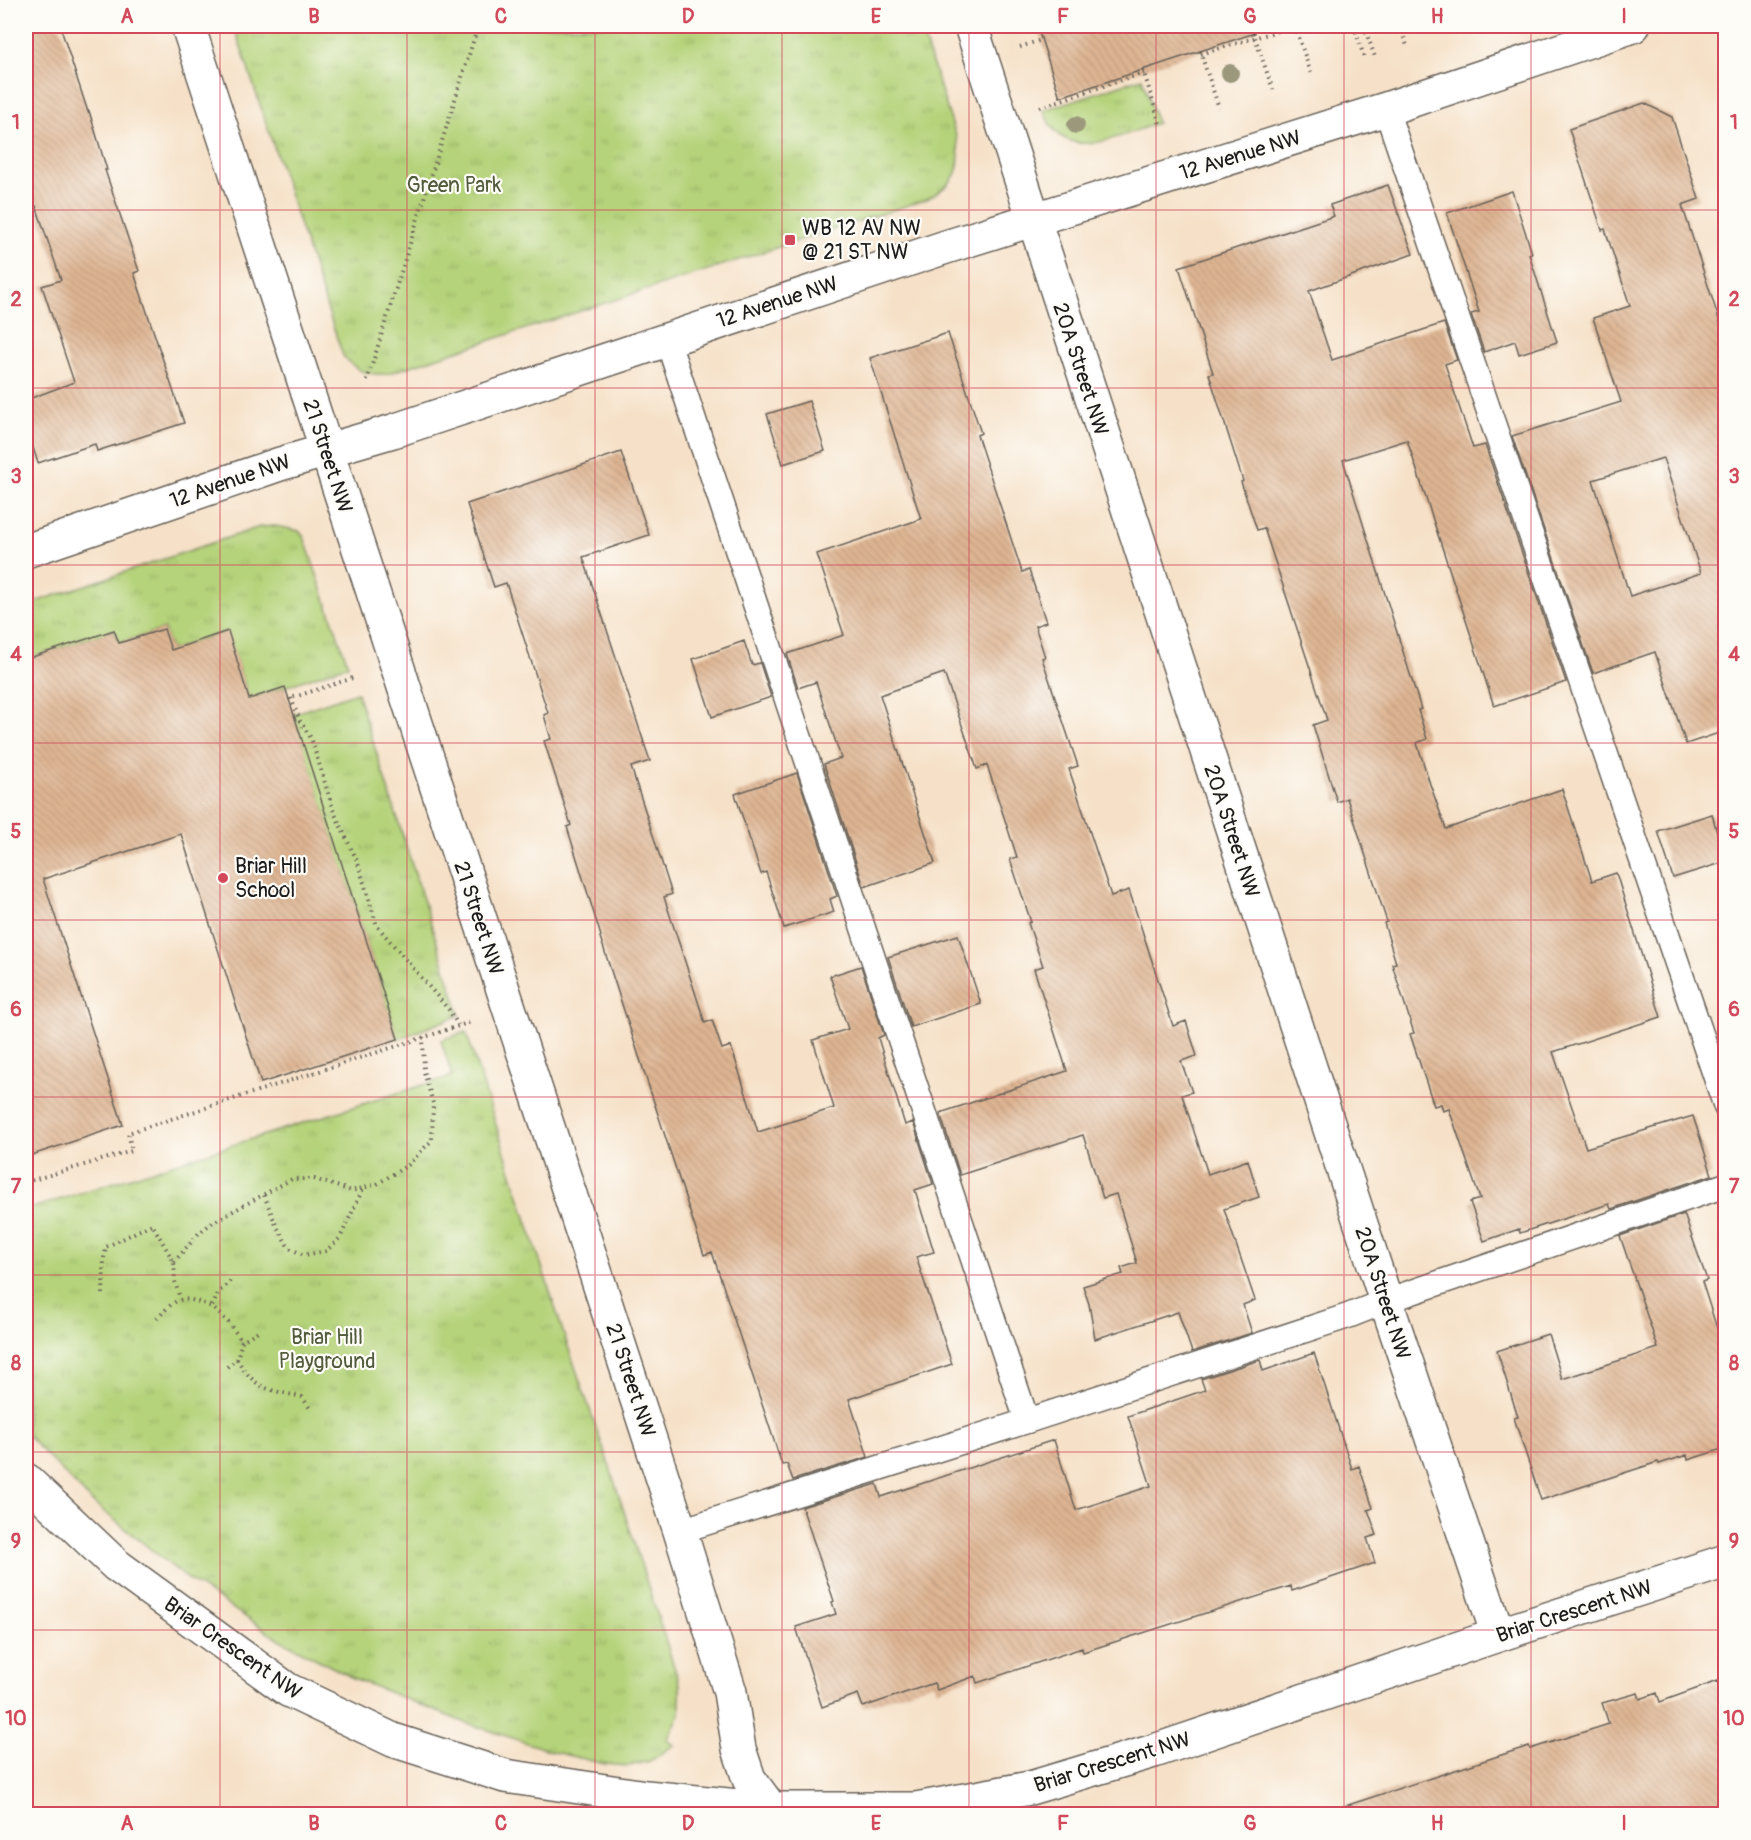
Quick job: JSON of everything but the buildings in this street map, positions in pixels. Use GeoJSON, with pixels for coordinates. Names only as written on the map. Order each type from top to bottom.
{"type":"FeatureCollection","features":[{"type":"Feature","properties":{"kind":"street","name":"21 Street NW"},"geometry":{"type":"LineString","coordinates":[[188,26],[680,1531],[730,1692],[739,1749],[749,1779],[771,1809]]}},
{"type":"Feature","properties":{"kind":"street","name":"20A Street NW"},"geometry":{"type":"LineString","coordinates":[[971,26],[1386,1301],[1498,1635]]}},
{"type":"Feature","properties":{"kind":"street","name":"12 Avenue NW"},"geometry":{"type":"LineString","coordinates":[[26,551],[1033,219],[1386,110],[1634,26]]}},
{"type":"Feature","properties":{"kind":"street","name":"Briar Crescent NW"},"geometry":{"type":"LineString","coordinates":[[26,1480],[116,1565],[288,1690],[393,1740],[506,1776],[646,1797],[771,1809],[916,1809],[1030,1788],[1154,1751],[1498,1635],[1725,1562]]}},
{"type":"Feature","properties":{"kind":"lane"},"geometry":{"type":"LineString","coordinates":[[1386,110],[1725,1107]]}},
{"type":"Feature","properties":{"kind":"lane"},"geometry":{"type":"LineString","coordinates":[[667,339],[1027,1421]]}},
{"type":"Feature","properties":{"kind":"lane"},"geometry":{"type":"LineString","coordinates":[[680,1531],[1348,1316],[1725,1185]]}},
{"type":"Feature","properties":{"kind":"path"},"geometry":{"type":"LineString","coordinates":[[367,381],[478,26]]}},
{"type":"Feature","properties":{"kind":"path"},"geometry":{"type":"LineString","coordinates":[[1251,26],[1273,90]]}},
{"type":"Feature","properties":{"kind":"path"},"geometry":{"type":"LineString","coordinates":[[1219,108],[1201,52],[1295,26],[1312,78]]}},
{"type":"Feature","properties":{"kind":"path"},"geometry":{"type":"LineString","coordinates":[[1354,26],[1365,60]]}},
{"type":"Feature","properties":{"kind":"path"},"geometry":{"type":"LineString","coordinates":[[1364,26],[1375,57]]}},
{"type":"Feature","properties":{"kind":"path"},"geometry":{"type":"LineString","coordinates":[[1400,26],[1407,46]]}},
{"type":"Feature","properties":{"kind":"path"},"geometry":{"type":"LineString","coordinates":[[1446,26],[1448,32]]}},
{"type":"Feature","properties":{"kind":"path"},"geometry":{"type":"LineString","coordinates":[[1017,48],[1041,40]]}},
{"type":"Feature","properties":{"kind":"path"},"geometry":{"type":"LineString","coordinates":[[1036,109],[1143,71],[1161,126]]}},
{"type":"Feature","properties":{"kind":"path"},"geometry":{"type":"LineString","coordinates":[[356,677],[290,698],[300,721],[311,738],[334,812],[358,863],[377,926],[449,1010],[458,1025]]}},
{"type":"Feature","properties":{"kind":"path"},"geometry":{"type":"LineString","coordinates":[[26,1182],[132,1151],[128,1133],[471,1022]]}},
{"type":"Feature","properties":{"kind":"path"},"geometry":{"type":"LineString","coordinates":[[174,1262],[199,1233],[213,1222],[292,1179],[314,1179],[352,1191],[377,1184],[408,1165],[432,1140],[433,1103],[424,1072],[423,1037]]}},
{"type":"Feature","properties":{"kind":"path"},"geometry":{"type":"LineString","coordinates":[[264,1195],[276,1226],[289,1248],[304,1255],[326,1251],[340,1238],[364,1187]]}},
{"type":"Feature","properties":{"kind":"path"},"geometry":{"type":"LineString","coordinates":[[103,1294],[106,1247],[152,1224],[174,1262],[175,1281],[180,1299]]}},
{"type":"Feature","properties":{"kind":"path"},"geometry":{"type":"LineString","coordinates":[[212,1307],[218,1293],[230,1281]]}},
{"type":"Feature","properties":{"kind":"path"},"geometry":{"type":"LineString","coordinates":[[157,1319],[170,1304],[180,1299],[198,1301],[212,1307],[228,1322],[242,1341]]}},
{"type":"Feature","properties":{"kind":"path"},"geometry":{"type":"LineString","coordinates":[[227,1367],[237,1359],[242,1341],[258,1331]]}},
{"type":"Feature","properties":{"kind":"path"},"geometry":{"type":"LineString","coordinates":[[237,1359],[247,1375],[259,1386],[302,1397],[311,1410]]}},
{"type":"Feature","properties":{"kind":"green space","name":"Green Park"},"geometry":{"type":"Polygon","coordinates":[[[234,26],[920,26],[957,139],[958,168],[944,188],[927,199],[386,374],[372,374],[353,366],[343,356],[234,26]]]}},
{"type":"Feature","properties":{"kind":"green space"},"geometry":{"type":"Polygon","coordinates":[[[1142,78],[1157,123],[1117,138],[1088,143],[1074,142],[1062,137],[1047,119],[1044,110],[1142,78]]]}},
{"type":"Feature","properties":{"kind":"green space"},"geometry":{"type":"Polygon","coordinates":[[[276,526],[299,531],[304,537],[348,665],[249,699],[227,631],[171,650],[164,629],[119,643],[114,630],[26,659],[26,605],[260,527],[276,526]]]}},
{"type":"Feature","properties":{"kind":"green space"},"geometry":{"type":"Polygon","coordinates":[[[357,692],[460,1015],[398,1039],[293,714],[357,692]]]}},
{"type":"Feature","properties":{"kind":"green space","name":"Briar Hill Playground"},"geometry":{"type":"Polygon","coordinates":[[[466,1032],[680,1685],[680,1714],[667,1740],[674,1745],[650,1761],[628,1766],[605,1764],[554,1752],[458,1720],[351,1677],[277,1638],[185,1577],[91,1501],[26,1434],[26,1210],[452,1076],[441,1040],[466,1032]]]}},
{"type":"Feature","properties":{"kind":"place","name":"WB 12 AV NW @ 21 ST NW"},"geometry":{"type":"Point","coordinates":[790,240]}},
{"type":"Feature","properties":{"kind":"place","name":"Briar Hill School"},"geometry":{"type":"Point","coordinates":[223,878]}}]}
